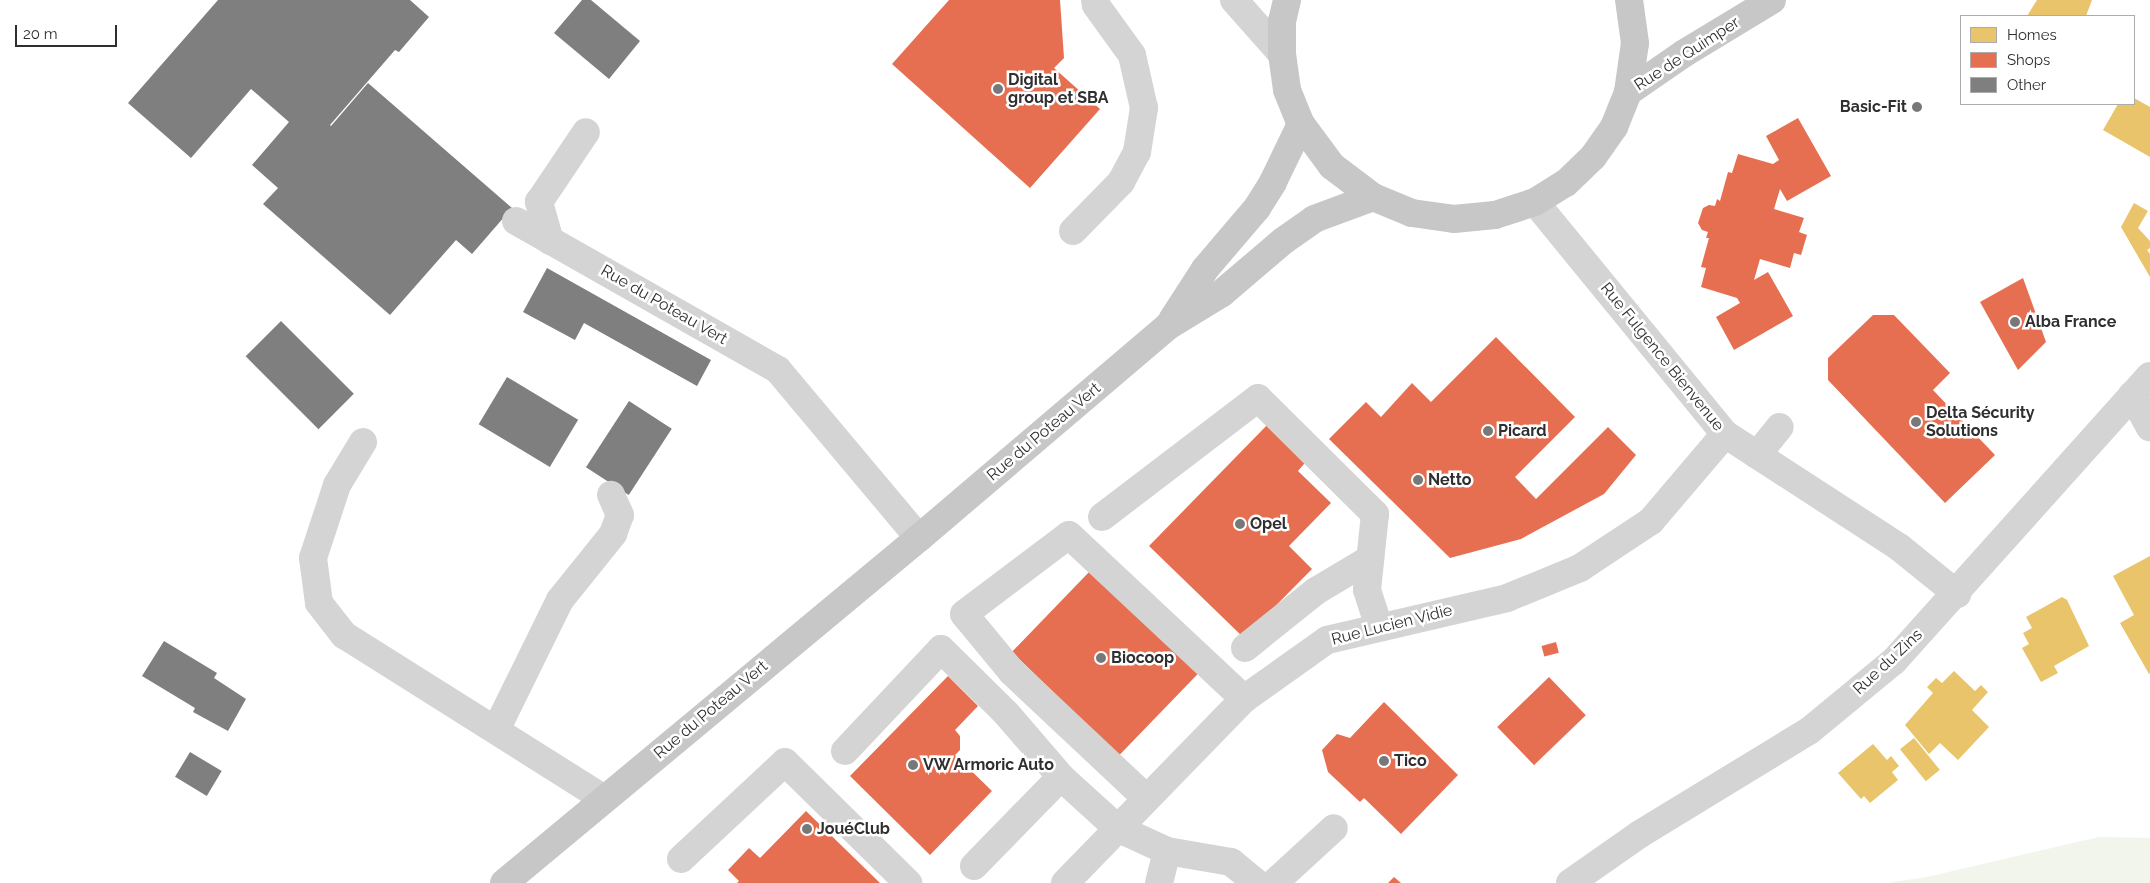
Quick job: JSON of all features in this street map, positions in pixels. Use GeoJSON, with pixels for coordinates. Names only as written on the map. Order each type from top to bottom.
{"type":"FeatureCollection","features":[{"type":"Feature","properties":{"kind":"main road"},"geometry":{"type":"LineString","coordinates":[[1287,0],[1282,21],[1282,54],[1288,90],[1301,124],[1332,166],[1373,197],[1412,213],[1454,219],[1496,215],[1535,202],[1566,183],[1593,157],[1614,126],[1628,92],[1635,43],[1630,0]]}},
{"type":"Feature","properties":{"kind":"main road","name":"Rue de Quimper"},"geometry":{"type":"LineString","coordinates":[[1628,92],[1683,54],[1772,0]]}},
{"type":"Feature","properties":{"kind":"main road","name":"Rue du Poteau Vert"},"geometry":{"type":"LineString","coordinates":[[1168,326],[1205,269],[1257,208],[1277,175],[1301,124]]}},
{"type":"Feature","properties":{"kind":"main road","name":"Rue du Poteau Vert"},"geometry":{"type":"LineString","coordinates":[[504,883],[603,798],[919,538],[1168,326],[1222,293],[1283,242],[1314,219],[1373,197]]}},
{"type":"Feature","properties":{"kind":"street"},"geometry":{"type":"LineString","coordinates":[[1074,231],[1121,182],[1137,152],[1144,108],[1132,55],[1096,5],[1096,0]]}},
{"type":"Feature","properties":{"kind":"street"},"geometry":{"type":"LineString","coordinates":[[1234,0],[1282,54]]}},
{"type":"Feature","properties":{"kind":"street"},"geometry":{"type":"LineString","coordinates":[[550,240],[539,202],[586,132]]}},
{"type":"Feature","properties":{"kind":"street","name":"Rue Fulgence Bienvenue"},"geometry":{"type":"LineString","coordinates":[[1535,202],[1725,434],[1899,547],[1957,594]]}},
{"type":"Feature","properties":{"kind":"street","name":"Rue du Poteau Vert"},"geometry":{"type":"LineString","coordinates":[[516,221],[778,370],[919,538]]}},
{"type":"Feature","properties":{"kind":"street","name":"Rue du Zins"},"geometry":{"type":"LineString","coordinates":[[1570,883],[1640,834],[1809,731],[1894,661],[1957,594],[2150,376]]}},
{"type":"Feature","properties":{"kind":"street"},"geometry":{"type":"LineString","coordinates":[[2132,395],[2150,427]]}},
{"type":"Feature","properties":{"kind":"street"},"geometry":{"type":"LineString","coordinates":[[1102,517],[1258,398],[1375,514],[1367,590],[1379,627]]}},
{"type":"Feature","properties":{"kind":"street"},"geometry":{"type":"LineString","coordinates":[[1757,455],[1780,427]]}},
{"type":"Feature","properties":{"kind":"street","name":"Rue Lucien Vidie"},"geometry":{"type":"LineString","coordinates":[[1065,883],[1244,699],[1326,640],[1507,598],[1580,568],[1651,521],[1725,434]]}},
{"type":"Feature","properties":{"kind":"street"},"geometry":{"type":"LineString","coordinates":[[363,442],[337,485],[313,558],[319,603],[344,635],[603,798]]}},
{"type":"Feature","properties":{"kind":"street"},"geometry":{"type":"LineString","coordinates":[[496,730],[560,600],[613,534],[620,515],[611,495]]}},
{"type":"Feature","properties":{"kind":"street"},"geometry":{"type":"LineString","coordinates":[[1146,798],[1012,672],[964,614],[1069,535],[1244,699]]}},
{"type":"Feature","properties":{"kind":"street"},"geometry":{"type":"LineString","coordinates":[[1245,648],[1316,591],[1370,560]]}},
{"type":"Feature","properties":{"kind":"street"},"geometry":{"type":"LineString","coordinates":[[845,751],[942,649],[1006,713],[1061,777],[1117,828],[1167,851],[1232,862],[1258,883]]}},
{"type":"Feature","properties":{"kind":"street"},"geometry":{"type":"LineString","coordinates":[[682,859],[785,762],[908,883]]}},
{"type":"Feature","properties":{"kind":"street"},"geometry":{"type":"LineString","coordinates":[[974,866],[1061,777]]}},
{"type":"Feature","properties":{"kind":"street"},"geometry":{"type":"LineString","coordinates":[[1274,883],[1334,828]]}},
{"type":"Feature","properties":{"kind":"street"},"geometry":{"type":"LineString","coordinates":[[1159,883],[1167,851]]}},
{"type":"Feature","properties":{"kind":"shaded area"},"geometry":{"type":"Polygon","coordinates":[[[2099,837],[2150,838],[2150,883],[1888,883],[1927,877],[2099,837]]]}},
{"type":"Feature","properties":{"kind":"building: Homes"},"geometry":{"type":"Polygon","coordinates":[[[2037,0],[2092,0],[2086,15],[2028,15],[2037,0]]]}},
{"type":"Feature","properties":{"kind":"building: Homes"},"geometry":{"type":"Polygon","coordinates":[[[2135,99],[2150,107],[2150,157],[2103,130],[2117,105],[2135,105],[2135,99]]]}},
{"type":"Feature","properties":{"kind":"building: Homes"},"geometry":{"type":"Polygon","coordinates":[[[2134,203],[2148,211],[2138,228],[2150,241],[2150,248],[2147,250],[2150,254],[2150,277],[2121,227],[2134,203]]]}},
{"type":"Feature","properties":{"kind":"building: Homes"},"geometry":{"type":"Polygon","coordinates":[[[2150,556],[2149,674],[2120,623],[2134,615],[2113,576],[2150,556]]]}},
{"type":"Feature","properties":{"kind":"building: Homes"},"geometry":{"type":"Polygon","coordinates":[[[2062,597],[2067,600],[2089,646],[2054,666],[2058,673],[2041,682],[2022,648],[2029,644],[2023,633],[2032,628],[2026,617],[2062,597]]]}},
{"type":"Feature","properties":{"kind":"building: Homes"},"geometry":{"type":"Polygon","coordinates":[[[1954,671],[1975,691],[1981,685],[1988,692],[1972,710],[1989,727],[1958,760],[1940,743],[1929,754],[1905,725],[1933,693],[1927,687],[1936,678],[1942,683],[1954,671]]]}},
{"type":"Feature","properties":{"kind":"building: Homes"},"geometry":{"type":"Polygon","coordinates":[[[1914,738],[1940,770],[1926,781],[1900,749],[1914,738]]]}},
{"type":"Feature","properties":{"kind":"building: Homes"},"geometry":{"type":"Polygon","coordinates":[[[1873,744],[1887,760],[1891,756],[1899,766],[1892,772],[1898,780],[1870,803],[1864,796],[1861,799],[1838,773],[1873,744]]]}},
{"type":"Feature","properties":{"kind":"building: Shops","name":"Digital group et SBA"},"geometry":{"type":"Polygon","coordinates":[[[949,0],[1060,0],[1064,58],[1054,68],[1100,109],[1030,188],[892,64],[949,0]]]}},
{"type":"Feature","properties":{"kind":"building: Shops"},"geometry":{"type":"Polygon","coordinates":[[[1798,118],[1831,176],[1787,201],[1780,189],[1774,209],[1804,218],[1799,232],[1807,235],[1801,255],[1794,253],[1790,268],[1760,259],[1754,280],[1768,272],[1793,316],[1734,350],[1716,317],[1740,303],[1737,298],[1701,287],[1706,268],[1701,267],[1709,238],[1706,238],[1708,232],[1702,230],[1698,223],[1703,208],[1709,205],[1715,206],[1717,199],[1720,201],[1728,172],[1732,173],[1738,154],[1773,164],[1779,160],[1766,136],[1798,118]]]}},
{"type":"Feature","properties":{"kind":"building: Shops","name":"Alba France"},"geometry":{"type":"Polygon","coordinates":[[[2023,278],[2046,342],[2018,370],[1980,302],[2023,278]]]}},
{"type":"Feature","properties":{"kind":"building: Shops","name":"Delta Sécurity Solutions"},"geometry":{"type":"Polygon","coordinates":[[[1873,315],[1894,315],[1950,373],[1933,390],[1995,455],[1945,503],[1828,380],[1828,358],[1873,315]]]}},
{"type":"Feature","properties":{"kind":"building: Shops"},"geometry":{"type":"Polygon","coordinates":[[[1496,337],[1575,417],[1515,477],[1536,499],[1608,427],[1636,455],[1604,494],[1521,539],[1450,558],[1329,439],[1366,402],[1381,417],[1412,383],[1431,402],[1496,337]]]}},
{"type":"Feature","properties":{"kind":"building: Shops","name":"Opel"},"geometry":{"type":"Polygon","coordinates":[[[1272,420],[1310,457],[1298,471],[1331,503],[1289,546],[1312,569],[1244,638],[1149,546],[1272,420]]]}},
{"type":"Feature","properties":{"kind":"building: Shops","name":"Biocoop"},"geometry":{"type":"Polygon","coordinates":[[[1091,570],[1198,674],[1119,756],[1012,652],[1091,570]]]}},
{"type":"Feature","properties":{"kind":"building: Shops"},"geometry":{"type":"Polygon","coordinates":[[[1556,642],[1559,653],[1544,657],[1542,646],[1556,642]]]}},
{"type":"Feature","properties":{"kind":"building: Shops","name":"VW Armoric Auto"},"geometry":{"type":"Polygon","coordinates":[[[948,676],[978,706],[955,730],[960,736],[960,750],[955,755],[992,791],[930,855],[850,776],[948,676]]]}},
{"type":"Feature","properties":{"kind":"building: Shops"},"geometry":{"type":"Polygon","coordinates":[[[1549,677],[1586,715],[1534,765],[1497,727],[1549,677]]]}},
{"type":"Feature","properties":{"kind":"building: Shops","name":"Tico"},"geometry":{"type":"Polygon","coordinates":[[[1384,702],[1458,775],[1401,834],[1364,798],[1360,802],[1328,772],[1322,750],[1337,734],[1350,738],[1384,702]]]}},
{"type":"Feature","properties":{"kind":"building: Shops","name":"JouéClub"},"geometry":{"type":"Polygon","coordinates":[[[806,811],[880,883],[737,883],[739,881],[728,870],[749,848],[760,858],[806,811]]]}},
{"type":"Feature","properties":{"kind":"building: Shops"},"geometry":{"type":"Polygon","coordinates":[[[1394,877],[1401,883],[1388,883],[1394,877]]]}},
{"type":"Feature","properties":{"kind":"building: Other"},"geometry":{"type":"Polygon","coordinates":[[[218,0],[410,0],[429,17],[399,52],[395,50],[330,125],[368,83],[512,208],[472,254],[456,240],[390,315],[263,204],[278,188],[252,165],[289,122],[251,89],[191,158],[128,103],[218,0]]]}},
{"type":"Feature","properties":{"kind":"building: Other"},"geometry":{"type":"Polygon","coordinates":[[[582,0],[591,0],[640,41],[609,79],[554,33],[582,0]]]}},
{"type":"Feature","properties":{"kind":"building: Other"},"geometry":{"type":"Polygon","coordinates":[[[547,268],[711,360],[697,386],[584,323],[575,340],[523,312],[547,268]]]}},
{"type":"Feature","properties":{"kind":"building: Other"},"geometry":{"type":"Polygon","coordinates":[[[281,321],[354,394],[318,429],[246,356],[281,321]]]}},
{"type":"Feature","properties":{"kind":"building: Other"},"geometry":{"type":"Polygon","coordinates":[[[507,377],[578,420],[550,467],[479,424],[507,377]]]}},
{"type":"Feature","properties":{"kind":"building: Other"},"geometry":{"type":"Polygon","coordinates":[[[629,401],[672,429],[629,495],[586,467],[629,401]]]}},
{"type":"Feature","properties":{"kind":"building: Other"},"geometry":{"type":"Polygon","coordinates":[[[164,641],[217,673],[214,678],[246,699],[228,731],[193,712],[195,708],[142,676],[164,641]]]}},
{"type":"Feature","properties":{"kind":"building: Other"},"geometry":{"type":"Polygon","coordinates":[[[190,752],[222,771],[207,796],[175,777],[190,752]]]}},
{"type":"Feature","properties":{"kind":"place","name":"Digital group et SBA"},"geometry":{"type":"Point","coordinates":[998,89]}},
{"type":"Feature","properties":{"kind":"place","name":"Basic-Fit"},"geometry":{"type":"Point","coordinates":[1917,107]}},
{"type":"Feature","properties":{"kind":"place","name":"Alba France"},"geometry":{"type":"Point","coordinates":[2015,322]}},
{"type":"Feature","properties":{"kind":"place","name":"Delta Sécurity Solutions"},"geometry":{"type":"Point","coordinates":[1916,422]}},
{"type":"Feature","properties":{"kind":"place","name":"Picard"},"geometry":{"type":"Point","coordinates":[1488,431]}},
{"type":"Feature","properties":{"kind":"place","name":"Netto"},"geometry":{"type":"Point","coordinates":[1418,480]}},
{"type":"Feature","properties":{"kind":"place","name":"Opel"},"geometry":{"type":"Point","coordinates":[1240,524]}},
{"type":"Feature","properties":{"kind":"place","name":"Biocoop"},"geometry":{"type":"Point","coordinates":[1101,658]}},
{"type":"Feature","properties":{"kind":"place","name":"Tico"},"geometry":{"type":"Point","coordinates":[1384,761]}},
{"type":"Feature","properties":{"kind":"place","name":"VW Armoric Auto"},"geometry":{"type":"Point","coordinates":[913,765]}},
{"type":"Feature","properties":{"kind":"place","name":"JouéClub"},"geometry":{"type":"Point","coordinates":[807,829]}}]}
